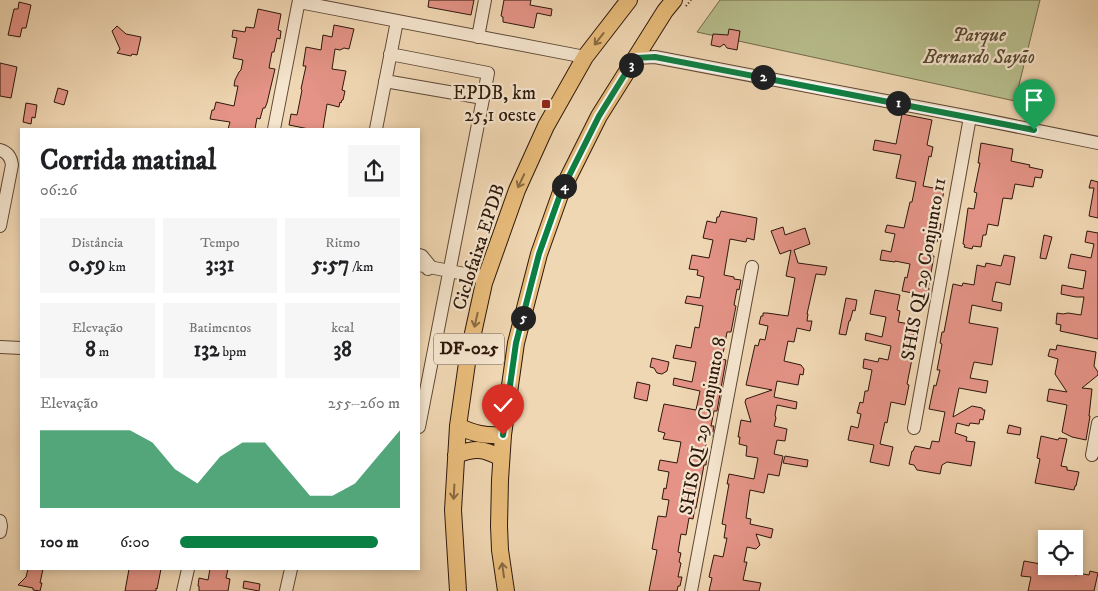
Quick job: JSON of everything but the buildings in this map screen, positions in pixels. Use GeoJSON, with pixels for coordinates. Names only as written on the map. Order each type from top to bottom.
{"type":"FeatureCollection","features":[{"type":"Feature","properties":{"kind":"main road","name":"DF-025"},"geometry":{"type":"LineString","coordinates":[[458,591],[453,510],[458,426],[468,356],[484,278],[517,190],[546,126],[585,57],[629,0]]}},
{"type":"Feature","properties":{"kind":"main road","name":"DF-025"},"geometry":{"type":"LineString","coordinates":[[506,591],[500,550],[499,504],[503,435],[516,343],[539,254],[561,192],[599,116],[665,11],[674,0]]}},
{"type":"Feature","properties":{"kind":"main road"},"geometry":{"type":"LineString","coordinates":[[458,426],[477,434],[503,435]]}},
{"type":"Feature","properties":{"kind":"main road"},"geometry":{"type":"LineString","coordinates":[[456,455],[469,450],[480,450],[490,451],[501,458]]}},
{"type":"Feature","properties":{"kind":"street"},"geometry":{"type":"LineString","coordinates":[[478,37],[485,0]]}},
{"type":"Feature","properties":{"kind":"street"},"geometry":{"type":"LineString","coordinates":[[274,128],[299,1],[585,57]]}},
{"type":"Feature","properties":{"kind":"street"},"geometry":{"type":"LineString","coordinates":[[376,128],[397,21]]}},
{"type":"Feature","properties":{"kind":"street"},"geometry":{"type":"LineString","coordinates":[[644,44],[655,57]]}},
{"type":"Feature","properties":{"kind":"street"},"geometry":{"type":"LineString","coordinates":[[390,54],[488,73],[420,422]]}},
{"type":"Feature","properties":{"kind":"street"},"geometry":{"type":"LineString","coordinates":[[635,58],[655,57],[1098,143]]}},
{"type":"Feature","properties":{"kind":"street"},"geometry":{"type":"LineString","coordinates":[[385,81],[483,98]]}},
{"type":"Feature","properties":{"kind":"street","name":"SHIS QI 29 Conjunto 11"},"geometry":{"type":"LineString","coordinates":[[914,428],[970,117]]}},
{"type":"Feature","properties":{"kind":"street"},"geometry":{"type":"LineString","coordinates":[[0,150],[7,153],[12,165],[0,226]]}},
{"type":"Feature","properties":{"kind":"street"},"geometry":{"type":"LineString","coordinates":[[420,255],[422,256],[425,266],[484,278]]}},
{"type":"Feature","properties":{"kind":"street","name":"SHIS QI 29 Conjunto 8"},"geometry":{"type":"LineString","coordinates":[[691,591],[752,267]]}},
{"type":"Feature","properties":{"kind":"street"},"geometry":{"type":"LineString","coordinates":[[0,347],[20,348]]}},
{"type":"Feature","properties":{"kind":"street"},"geometry":{"type":"LineString","coordinates":[[1092,455],[1098,423]]}},
{"type":"Feature","properties":{"kind":"street"},"geometry":{"type":"LineString","coordinates":[[0,521],[0,532]]}},
{"type":"Feature","properties":{"kind":"street"},"geometry":{"type":"LineString","coordinates":[[184,591],[188,570]]}},
{"type":"Feature","properties":{"kind":"street"},"geometry":{"type":"LineString","coordinates":[[286,591],[291,570]]}},
{"type":"Feature","properties":{"kind":"green space","name":"Parque Bernardo Sayão"},"geometry":{"type":"Polygon","coordinates":[[[720,0],[1040,0],[1015,101],[697,32],[720,0]]]}},
{"type":"Feature","properties":{"kind":"place","name":"EPDB, km 25,1 oeste"},"geometry":{"type":"Point","coordinates":[546,104]}},
{"type":"Feature","properties":{"kind":"route"},"geometry":{"type":"LineString","coordinates":[[503,435],[516,343],[539,254],[561,192],[599,116],[635,58],[655,57],[1034,130]]}}]}
